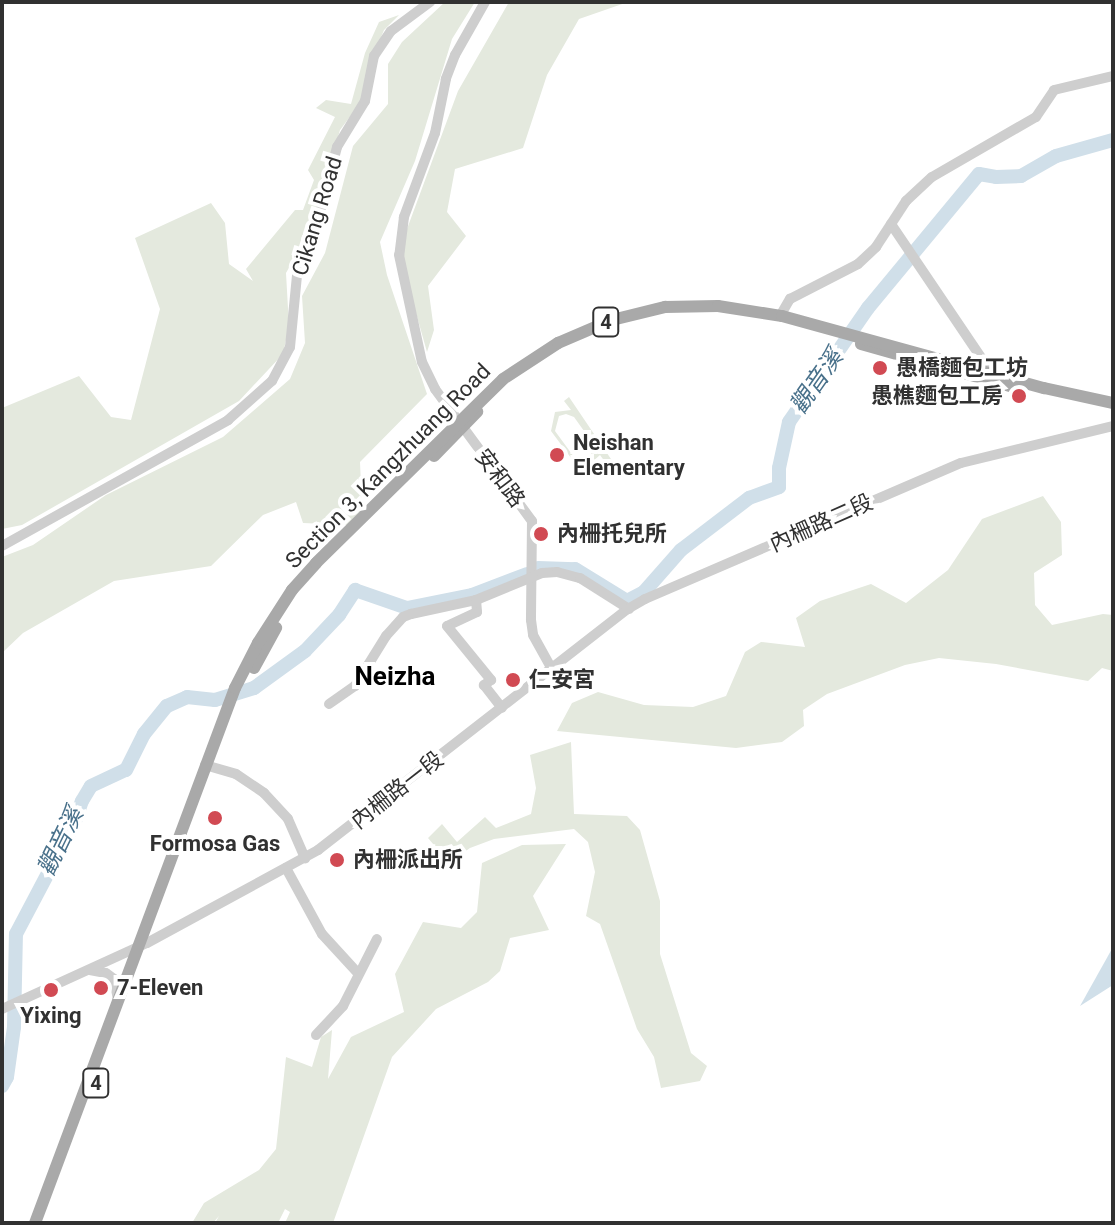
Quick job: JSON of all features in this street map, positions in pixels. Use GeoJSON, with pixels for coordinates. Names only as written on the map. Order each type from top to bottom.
{"type":"FeatureCollection","features":[{"type":"Feature","properties":{"kind":"main road","name":"Section 3, Kangzhuang Road"},"geometry":{"type":"LineString","coordinates":[[144,943],[242,681],[298,595],[460,424],[524,364],[558,343],[612,320],[665,307],[718,306],[780,316],[1113,406]]}},
{"type":"Feature","properties":{"kind":"main road","name":"Section 3, Kangzhuang Road"},"geometry":{"type":"LineString","coordinates":[[460,424],[508,385],[560,351],[641,319],[689,313],[743,315],[777,322],[998,384],[1113,406]]}},
{"type":"Feature","properties":{"kind":"main road","name":"4"},"geometry":{"type":"LineString","coordinates":[[35,1223],[118,999],[144,943]]}},
{"type":"Feature","properties":{"kind":"main road","name":"4"},"geometry":{"type":"LineString","coordinates":[[43,1223],[144,943]]}},
{"type":"Feature","properties":{"kind":"street","name":"Cikang Road"},"geometry":{"type":"LineString","coordinates":[[2,546],[228,420],[272,381],[290,347],[297,275],[317,224],[337,147],[365,101],[374,56],[391,31],[430,2]]}},
{"type":"Feature","properties":{"kind":"street","name":"安和路"},"geometry":{"type":"LineString","coordinates":[[485,2],[455,55],[446,79],[435,133],[404,217],[399,255],[422,362],[435,389],[532,521],[533,635],[552,669]]}},
{"type":"Feature","properties":{"kind":"street"},"geometry":{"type":"LineString","coordinates":[[780,316],[790,299],[858,264],[876,247],[906,201],[932,177],[1036,117],[1054,90],[1113,76]]}},
{"type":"Feature","properties":{"kind":"street"},"geometry":{"type":"LineString","coordinates":[[891,224],[991,372]]}},
{"type":"Feature","properties":{"kind":"street","name":"內柵路二段"},"geometry":{"type":"LineString","coordinates":[[552,669],[629,609],[948,468],[1113,426]]}},
{"type":"Feature","properties":{"kind":"street"},"geometry":{"type":"LineString","coordinates":[[329,704],[355,686],[403,617],[476,600],[531,577],[557,572],[580,578],[629,609]]}},
{"type":"Feature","properties":{"kind":"street"},"geometry":{"type":"LineString","coordinates":[[476,600],[477,612],[447,626],[491,680],[484,685],[502,708]]}},
{"type":"Feature","properties":{"kind":"street","name":"內柵路一段"},"geometry":{"type":"LineString","coordinates":[[144,943],[305,858],[552,669]]}},
{"type":"Feature","properties":{"kind":"street"},"geometry":{"type":"LineString","coordinates":[[209,766],[236,774],[264,793],[288,819],[305,858]]}},
{"type":"Feature","properties":{"kind":"street"},"geometry":{"type":"LineString","coordinates":[[286,868],[322,934],[357,972]]}},
{"type":"Feature","properties":{"kind":"street"},"geometry":{"type":"LineString","coordinates":[[316,1035],[343,1006],[357,972],[377,939]]}},
{"type":"Feature","properties":{"kind":"street"},"geometry":{"type":"LineString","coordinates":[[6,1007],[144,943]]}},
{"type":"Feature","properties":{"kind":"street"},"geometry":{"type":"LineString","coordinates":[[88,970],[106,973],[114,979],[118,999]]}},
{"type":"Feature","properties":{"kind":"shaded area"},"geometry":{"type":"Polygon","coordinates":[[[445,2],[475,2],[452,39],[415,161],[380,242],[387,275],[427,394],[360,462],[362,509],[349,525],[303,523],[296,502],[263,515],[211,566],[114,581],[23,633],[2,653],[2,557],[33,545],[106,495],[223,437],[290,379],[305,343],[302,296],[325,253],[353,146],[388,104],[388,64],[402,42],[445,2]]]}},
{"type":"Feature","properties":{"kind":"shaded area"},"geometry":{"type":"Polygon","coordinates":[[[509,2],[628,2],[579,19],[547,75],[523,148],[455,169],[447,212],[466,236],[428,286],[434,330],[427,352],[403,267],[404,237],[458,91],[509,2]]]}},
{"type":"Feature","properties":{"kind":"shaded area"},"geometry":{"type":"Polygon","coordinates":[[[399,15],[384,30],[366,73],[364,98],[340,130],[312,227],[286,273],[289,326],[283,354],[239,401],[22,525],[2,529],[2,408],[79,376],[111,417],[131,420],[160,309],[135,238],[211,203],[225,223],[229,264],[253,281],[246,269],[295,210],[303,210],[314,180],[308,170],[335,117],[316,108],[326,100],[351,104],[365,53],[379,22],[399,15]]]}},
{"type":"Feature","properties":{"kind":"shaded area"},"geometry":{"type":"Polygon","coordinates":[[[569,397],[613,462],[608,466],[600,455],[591,463],[574,462],[551,431],[555,412],[571,410],[564,401],[569,397]],[[566,414],[559,416],[555,431],[574,457],[588,459],[594,445],[574,417],[566,414]]]}},
{"type":"Feature","properties":{"kind":"shaded area"},"geometry":{"type":"Polygon","coordinates":[[[1043,496],[1061,522],[1062,555],[1034,573],[1035,605],[1052,625],[1103,614],[1113,615],[1113,671],[1102,668],[1088,681],[996,664],[939,658],[905,665],[827,694],[803,710],[804,726],[782,742],[736,748],[557,731],[572,703],[598,692],[644,705],[693,707],[726,696],[745,652],[761,642],[805,647],[796,618],[820,601],[871,584],[906,603],[948,570],[982,519],[1043,496]]]}},
{"type":"Feature","properties":{"kind":"shaded area"},"geometry":{"type":"Polygon","coordinates":[[[571,742],[574,814],[627,816],[640,830],[660,901],[660,954],[691,1053],[707,1066],[700,1081],[661,1088],[654,1057],[637,1029],[600,924],[586,916],[595,872],[588,842],[574,829],[494,839],[470,848],[449,863],[428,838],[442,824],[457,842],[485,817],[496,828],[531,814],[536,788],[530,755],[571,742]]]}},
{"type":"Feature","properties":{"kind":"shaded area"},"geometry":{"type":"Polygon","coordinates":[[[566,844],[533,896],[549,930],[510,938],[500,971],[488,982],[436,1009],[392,1057],[333,1223],[285,1223],[290,1212],[285,1209],[278,1223],[215,1223],[219,1216],[213,1223],[192,1223],[204,1203],[259,1170],[276,1149],[286,1057],[312,1067],[321,1037],[332,1030],[328,1079],[351,1037],[404,1012],[395,974],[423,922],[461,928],[477,912],[482,863],[522,845],[566,844]]]}},
{"type":"Feature","properties":{"kind":"shaded area"},"geometry":{"type":"Polygon","coordinates":[[[1113,947],[1113,985],[1080,1006],[1113,947]]]}},
{"type":"Feature","properties":{"kind":"waterway","name":"觀音溪"},"geometry":{"type":"LineString","coordinates":[[538,568],[575,569],[627,601],[644,592],[681,550],[749,498],[779,487],[779,468],[789,422],[868,308],[979,174],[1021,176],[1056,156],[1113,140]]}},
{"type":"Feature","properties":{"kind":"waterway","name":"觀音溪"},"geometry":{"type":"LineString","coordinates":[[2,1086],[7,1077],[14,1027],[16,934],[91,786],[126,770],[144,734],[167,706],[187,697],[215,700],[254,688],[305,651],[339,615],[355,590],[407,608],[472,595],[527,574]]}},
{"type":"Feature","properties":{"kind":"place","name":"愚橋麵包工坊"},"geometry":{"type":"Point","coordinates":[880,368]}},
{"type":"Feature","properties":{"kind":"place","name":"愚樵麵包工房"},"geometry":{"type":"Point","coordinates":[1019,396]}},
{"type":"Feature","properties":{"kind":"place","name":"Neishan Elementary"},"geometry":{"type":"Point","coordinates":[557,455]}},
{"type":"Feature","properties":{"kind":"place","name":"內柵托兒所"},"geometry":{"type":"Point","coordinates":[541,534]}},
{"type":"Feature","properties":{"kind":"place","name":"仁安宮"},"geometry":{"type":"Point","coordinates":[513,680]}},
{"type":"Feature","properties":{"kind":"place","name":"Formosa Gas"},"geometry":{"type":"Point","coordinates":[215,818]}},
{"type":"Feature","properties":{"kind":"place","name":"內柵派出所"},"geometry":{"type":"Point","coordinates":[337,860]}},
{"type":"Feature","properties":{"kind":"place","name":"7-Eleven"},"geometry":{"type":"Point","coordinates":[101,988]}},
{"type":"Feature","properties":{"kind":"place","name":"Yixing"},"geometry":{"type":"Point","coordinates":[51,990]}},
{"type":"Feature","properties":{"kind":"district","name":"Neizha"},"geometry":{"type":"Point","coordinates":[395,677]}}]}
